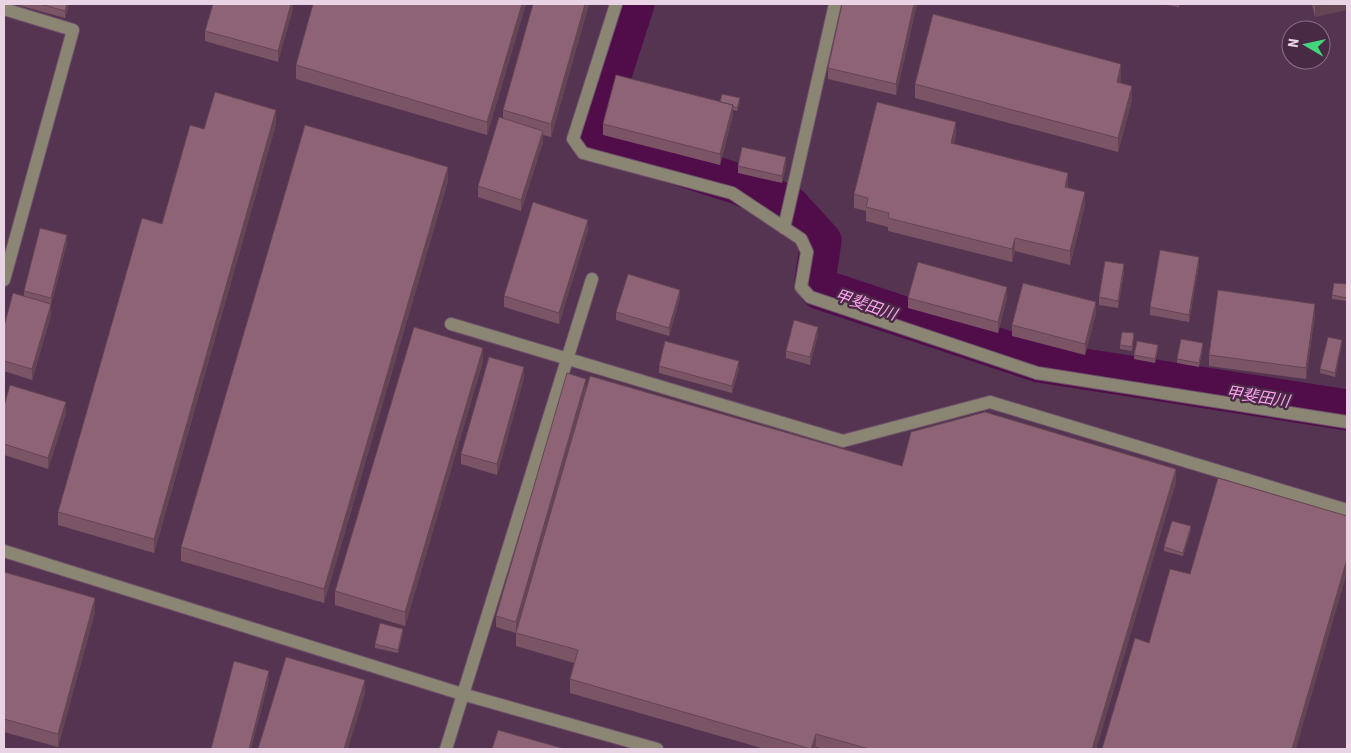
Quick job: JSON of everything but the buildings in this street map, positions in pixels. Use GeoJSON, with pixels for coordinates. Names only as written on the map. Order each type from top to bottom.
{"type":"FeatureCollection","features":[{"type":"Feature","properties":{"kind":"street"},"geometry":{"type":"LineString","coordinates":[[616,4],[573,139],[583,153],[732,193],[786,222],[801,240],[807,252],[801,287],[810,297],[1037,373],[1347,422]]}},
{"type":"Feature","properties":{"kind":"street"},"geometry":{"type":"LineString","coordinates":[[786,222],[835,4]]}},
{"type":"Feature","properties":{"kind":"street"},"geometry":{"type":"LineString","coordinates":[[4,9],[73,30],[4,280]]}},
{"type":"Feature","properties":{"kind":"street"},"geometry":{"type":"LineString","coordinates":[[446,749],[592,279]]}},
{"type":"Feature","properties":{"kind":"street"},"geometry":{"type":"LineString","coordinates":[[451,324],[566,360],[843,441],[990,402],[1347,510]]}},
{"type":"Feature","properties":{"kind":"street"},"geometry":{"type":"LineString","coordinates":[[4,551],[462,694],[657,749]]}},
{"type":"Feature","properties":{"kind":"waterway","name":"甲斐田川"},"geometry":{"type":"LineString","coordinates":[[634,4],[591,137],[738,184],[789,206],[821,241],[815,281],[820,289],[1039,362],[1347,410]]}}]}
